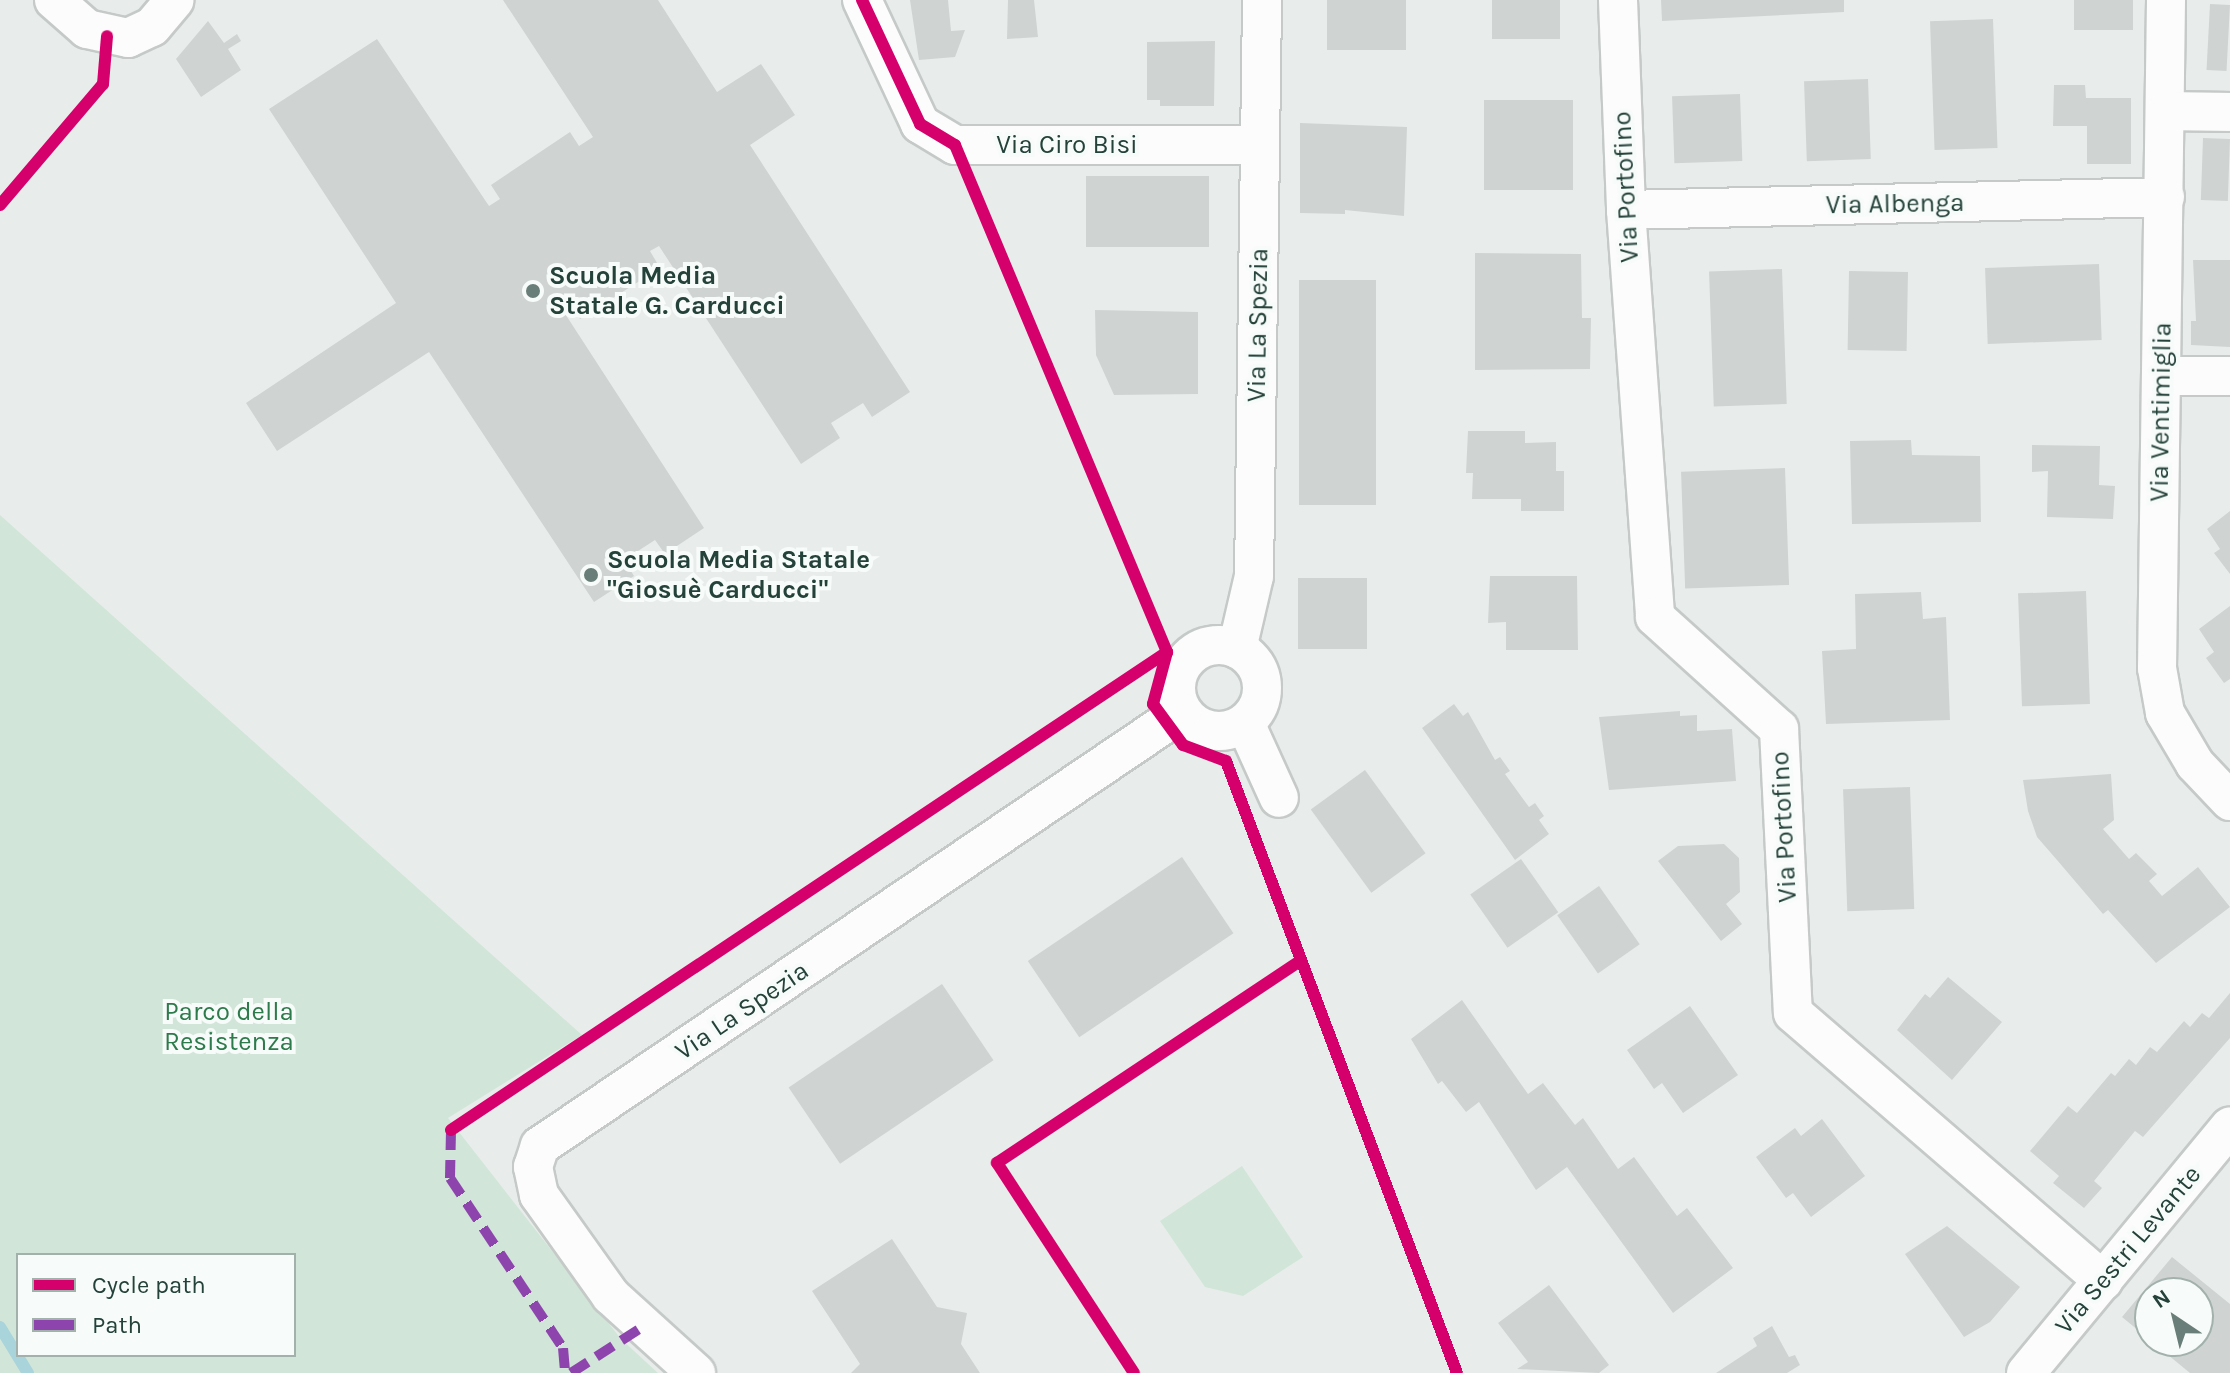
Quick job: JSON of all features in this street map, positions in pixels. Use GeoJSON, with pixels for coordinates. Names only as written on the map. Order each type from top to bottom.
{"type":"FeatureCollection","features":[{"type":"Feature","properties":{"kind":"street"},"geometry":{"type":"LineString","coordinates":[[54,0],[87,29],[107,36],[128,38],[152,27],[175,0]]}},
{"type":"Feature","properties":{"kind":"street","name":"Via Ciro Bisi"},"geometry":{"type":"LineString","coordinates":[[862,0],[920,124],[955,145],[1260,145]]}},
{"type":"Feature","properties":{"kind":"street","name":"Via La Spezia"},"geometry":{"type":"LineString","coordinates":[[1237,649],[1254,576],[1262,0]]}},
{"type":"Feature","properties":{"kind":"street","name":"Via Portofino"},"geometry":{"type":"LineString","coordinates":[[1618,0],[1626,210],[1655,617],[1779,729],[1793,1013],[2103,1281]]}},
{"type":"Feature","properties":{"kind":"street","name":"Via Ventimiglia"},"geometry":{"type":"LineString","coordinates":[[2166,0],[2157,668],[2165,713],[2195,764],[2230,801]]}},
{"type":"Feature","properties":{"kind":"street"},"geometry":{"type":"LineString","coordinates":[[2166,111],[2230,112]]}},
{"type":"Feature","properties":{"kind":"street","name":"Via Albenga"},"geometry":{"type":"LineString","coordinates":[[1626,210],[2165,197]]}},
{"type":"Feature","properties":{"kind":"street"},"geometry":{"type":"LineString","coordinates":[[2161,376],[2230,376]]}},
{"type":"Feature","properties":{"kind":"street"},"geometry":{"type":"LineString","coordinates":[[1220,645],[1237,649],[1261,677],[1262,695],[1245,723],[1213,731],[1182,712],[1176,688],[1191,655],[1220,645]]}},
{"type":"Feature","properties":{"kind":"street","name":"Via La Spezia"},"geometry":{"type":"LineString","coordinates":[[696,1373],[611,1296],[539,1195],[533,1167],[540,1146],[1182,712]]}},
{"type":"Feature","properties":{"kind":"street"},"geometry":{"type":"LineString","coordinates":[[1245,723],[1279,798]]}},
{"type":"Feature","properties":{"kind":"street","name":"Via Sestri Levante"},"geometry":{"type":"LineString","coordinates":[[2026,1373],[2230,1126]]}},
{"type":"Feature","properties":{"kind":"green space","name":"Parco della Resistenza"},"geometry":{"type":"Polygon","coordinates":[[[0,515],[582,1035],[448,1118],[621,1339],[658,1373],[0,1373],[0,515]]]}},
{"type":"Feature","properties":{"kind":"green space"},"geometry":{"type":"Polygon","coordinates":[[[1242,1166],[1303,1257],[1243,1296],[1205,1287],[1160,1221],[1242,1166]]]}},
{"type":"Feature","properties":{"kind":"building","name":"Scuola Media Statale G. Carducci"},"geometry":{"type":"Polygon","coordinates":[[[503,0],[658,0],[717,92],[761,64],[795,115],[750,145],[910,392],[872,417],[863,403],[831,423],[840,438],[801,464],[659,246],[650,251],[660,268],[580,319],[570,303],[562,309],[704,528],[665,554],[655,540],[624,560],[634,576],[594,602],[429,352],[277,451],[246,403],[396,303],[269,109],[377,39],[489,206],[500,199],[491,185],[570,132],[579,146],[593,137],[503,0]]]}},
{"type":"Feature","properties":{"kind":"building"},"geometry":{"type":"Polygon","coordinates":[[[910,0],[948,0],[951,31],[965,30],[955,57],[919,60],[910,0]]]}},
{"type":"Feature","properties":{"kind":"building"},"geometry":{"type":"Polygon","coordinates":[[[1008,0],[1034,0],[1038,37],[1007,39],[1008,0]]]}},
{"type":"Feature","properties":{"kind":"building"},"geometry":{"type":"Polygon","coordinates":[[[1327,0],[1406,0],[1406,50],[1327,50],[1327,0]]]}},
{"type":"Feature","properties":{"kind":"building"},"geometry":{"type":"Polygon","coordinates":[[[1492,0],[1560,0],[1560,39],[1492,39],[1492,0]]]}},
{"type":"Feature","properties":{"kind":"building"},"geometry":{"type":"Polygon","coordinates":[[[1661,0],[1844,0],[1844,12],[1662,21],[1661,0]]]}},
{"type":"Feature","properties":{"kind":"building"},"geometry":{"type":"Polygon","coordinates":[[[2074,0],[2133,0],[2133,30],[2074,30],[2074,0]]]}},
{"type":"Feature","properties":{"kind":"building"},"geometry":{"type":"Polygon","coordinates":[[[2210,4],[2230,5],[2227,71],[2207,70],[2210,4]]]}},
{"type":"Feature","properties":{"kind":"building"},"geometry":{"type":"Polygon","coordinates":[[[1993,19],[1998,148],[1935,150],[1930,21],[1993,19]]]}},
{"type":"Feature","properties":{"kind":"building"},"geometry":{"type":"Polygon","coordinates":[[[208,21],[224,43],[237,34],[241,41],[228,49],[241,70],[201,97],[176,59],[208,21]]]}},
{"type":"Feature","properties":{"kind":"building"},"geometry":{"type":"Polygon","coordinates":[[[1215,41],[1214,106],[1160,106],[1160,100],[1147,100],[1147,42],[1215,41]]]}},
{"type":"Feature","properties":{"kind":"building"},"geometry":{"type":"Polygon","coordinates":[[[1868,79],[1871,159],[1807,161],[1804,81],[1868,79]]]}},
{"type":"Feature","properties":{"kind":"building"},"geometry":{"type":"Polygon","coordinates":[[[2054,85],[2085,85],[2086,98],[2131,98],[2131,164],[2087,164],[2087,126],[2053,126],[2054,85]]]}},
{"type":"Feature","properties":{"kind":"building"},"geometry":{"type":"Polygon","coordinates":[[[1740,94],[1742,161],[1674,163],[1672,96],[1740,94]]]}},
{"type":"Feature","properties":{"kind":"building"},"geometry":{"type":"Polygon","coordinates":[[[1484,100],[1573,100],[1573,190],[1484,190],[1484,100]]]}},
{"type":"Feature","properties":{"kind":"building"},"geometry":{"type":"Polygon","coordinates":[[[1300,123],[1407,127],[1404,216],[1345,210],[1345,214],[1300,213],[1300,123]]]}},
{"type":"Feature","properties":{"kind":"building"},"geometry":{"type":"Polygon","coordinates":[[[2203,138],[2230,139],[2228,201],[2201,200],[2203,138]]]}},
{"type":"Feature","properties":{"kind":"building"},"geometry":{"type":"Polygon","coordinates":[[[1086,176],[1209,176],[1209,247],[1086,247],[1086,176]]]}},
{"type":"Feature","properties":{"kind":"building"},"geometry":{"type":"Polygon","coordinates":[[[1475,253],[1581,254],[1582,318],[1591,318],[1590,369],[1475,370],[1475,253]]]}},
{"type":"Feature","properties":{"kind":"building"},"geometry":{"type":"Polygon","coordinates":[[[2193,260],[2230,260],[2230,347],[2191,345],[2191,321],[2196,321],[2193,260]]]}},
{"type":"Feature","properties":{"kind":"building"},"geometry":{"type":"Polygon","coordinates":[[[2099,264],[2102,340],[1988,344],[1985,268],[2099,264]]]}},
{"type":"Feature","properties":{"kind":"building"},"geometry":{"type":"Polygon","coordinates":[[[1782,269],[1787,404],[1714,406],[1709,272],[1782,269]]]}},
{"type":"Feature","properties":{"kind":"building"},"geometry":{"type":"Polygon","coordinates":[[[1849,271],[1908,272],[1907,351],[1848,350],[1849,271]]]}},
{"type":"Feature","properties":{"kind":"building"},"geometry":{"type":"Polygon","coordinates":[[[1299,280],[1376,280],[1376,505],[1299,505],[1299,280]]]}},
{"type":"Feature","properties":{"kind":"building"},"geometry":{"type":"Polygon","coordinates":[[[1095,310],[1198,312],[1198,394],[1114,395],[1096,355],[1095,310]]]}},
{"type":"Feature","properties":{"kind":"building"},"geometry":{"type":"Polygon","coordinates":[[[1468,431],[1525,431],[1525,443],[1556,442],[1556,471],[1564,471],[1564,511],[1521,511],[1521,499],[1472,499],[1473,473],[1466,473],[1468,431]]]}},
{"type":"Feature","properties":{"kind":"building"},"geometry":{"type":"Polygon","coordinates":[[[1911,440],[1912,455],[1980,456],[1981,522],[1852,524],[1850,441],[1911,440]]]}},
{"type":"Feature","properties":{"kind":"building"},"geometry":{"type":"Polygon","coordinates":[[[2032,445],[2100,446],[2099,485],[2115,486],[2113,519],[2047,517],[2048,471],[2032,472],[2032,445]]]}},
{"type":"Feature","properties":{"kind":"building"},"geometry":{"type":"Polygon","coordinates":[[[1785,468],[1789,585],[1685,589],[1681,472],[1785,468]]]}},
{"type":"Feature","properties":{"kind":"building"},"geometry":{"type":"Polygon","coordinates":[[[2230,511],[2230,574],[2214,553],[2220,549],[2207,529],[2230,511]]]}},
{"type":"Feature","properties":{"kind":"building"},"geometry":{"type":"Polygon","coordinates":[[[1490,576],[1577,576],[1578,650],[1506,650],[1506,622],[1488,623],[1490,576]]]}},
{"type":"Feature","properties":{"kind":"building"},"geometry":{"type":"Polygon","coordinates":[[[1298,578],[1367,578],[1367,649],[1298,649],[1298,578]]]}},
{"type":"Feature","properties":{"kind":"building"},"geometry":{"type":"Polygon","coordinates":[[[2086,591],[2090,704],[2022,706],[2018,593],[2086,591]]]}},
{"type":"Feature","properties":{"kind":"building"},"geometry":{"type":"Polygon","coordinates":[[[1921,592],[1923,619],[1946,617],[1950,720],[1826,724],[1822,651],[1856,649],[1855,594],[1921,592]]]}},
{"type":"Feature","properties":{"kind":"building"},"geometry":{"type":"Polygon","coordinates":[[[2230,606],[2230,679],[2224,683],[2206,658],[2214,652],[2199,629],[2230,606]]]}},
{"type":"Feature","properties":{"kind":"building"},"geometry":{"type":"Polygon","coordinates":[[[1454,704],[1463,716],[1468,712],[1495,760],[1500,757],[1510,771],[1505,774],[1529,807],[1535,803],[1544,816],[1539,820],[1549,834],[1515,860],[1422,728],[1454,704]]]}},
{"type":"Feature","properties":{"kind":"building"},"geometry":{"type":"Polygon","coordinates":[[[1680,711],[1680,716],[1697,715],[1697,731],[1732,729],[1736,781],[1609,790],[1599,717],[1680,711]]]}},
{"type":"Feature","properties":{"kind":"building"},"geometry":{"type":"Polygon","coordinates":[[[1365,770],[1426,853],[1371,893],[1311,809],[1365,770]]]}},
{"type":"Feature","properties":{"kind":"building"},"geometry":{"type":"Polygon","coordinates":[[[2111,774],[2114,820],[2103,829],[2129,859],[2136,853],[2157,874],[2149,881],[2162,896],[2198,867],[2230,907],[2156,963],[2108,910],[2103,914],[2037,837],[2028,811],[2023,780],[2111,774]]]}},
{"type":"Feature","properties":{"kind":"building"},"geometry":{"type":"Polygon","coordinates":[[[1910,787],[1914,909],[1847,911],[1843,789],[1910,787]]]}},
{"type":"Feature","properties":{"kind":"building"},"geometry":{"type":"Polygon","coordinates":[[[1724,844],[1739,858],[1740,892],[1726,904],[1742,924],[1721,941],[1658,861],[1678,846],[1724,844]]]}},
{"type":"Feature","properties":{"kind":"building"},"geometry":{"type":"Polygon","coordinates":[[[1182,857],[1233,933],[1079,1037],[1028,961],[1182,857]]]}},
{"type":"Feature","properties":{"kind":"building"},"geometry":{"type":"Polygon","coordinates":[[[1521,859],[1558,912],[1507,948],[1470,895],[1521,859]]]}},
{"type":"Feature","properties":{"kind":"building"},"geometry":{"type":"Polygon","coordinates":[[[1599,886],[1640,944],[1598,973],[1557,915],[1599,886]]]}},
{"type":"Feature","properties":{"kind":"building"},"geometry":{"type":"Polygon","coordinates":[[[1948,977],[2002,1022],[1952,1080],[1897,1030],[1925,994],[1930,998],[1948,977]]]}},
{"type":"Feature","properties":{"kind":"building"},"geometry":{"type":"Polygon","coordinates":[[[942,984],[993,1060],[840,1164],[789,1087],[942,984]]]}},
{"type":"Feature","properties":{"kind":"building"},"geometry":{"type":"Polygon","coordinates":[[[2230,993],[2230,1038],[2143,1137],[2135,1131],[2094,1181],[2102,1188],[2084,1208],[2053,1183],[2059,1176],[2030,1151],[2068,1106],[2077,1113],[2111,1073],[2115,1076],[2129,1059],[2136,1065],[2150,1047],[2157,1052],[2184,1021],[2190,1027],[2202,1013],[2209,1018],[2230,993]]]}},
{"type":"Feature","properties":{"kind":"building"},"geometry":{"type":"Polygon","coordinates":[[[1462,1000],[1528,1094],[1543,1083],[1575,1125],[1583,1118],[1618,1169],[1634,1157],[1677,1216],[1687,1208],[1733,1268],[1673,1313],[1567,1167],[1536,1190],[1479,1102],[1466,1112],[1442,1081],[1438,1084],[1411,1039],[1462,1000]]]}},
{"type":"Feature","properties":{"kind":"building"},"geometry":{"type":"Polygon","coordinates":[[[1690,1006],[1738,1075],[1683,1113],[1662,1083],[1654,1089],[1627,1050],[1690,1006]]]}},
{"type":"Feature","properties":{"kind":"building"},"geometry":{"type":"Polygon","coordinates":[[[1822,1119],[1865,1176],[1811,1217],[1793,1193],[1786,1198],[1756,1157],[1795,1128],[1801,1136],[1822,1119]]]}},
{"type":"Feature","properties":{"kind":"building"},"geometry":{"type":"Polygon","coordinates":[[[1947,1226],[2020,1287],[1990,1322],[1964,1337],[1905,1254],[1947,1226]]]}},
{"type":"Feature","properties":{"kind":"building"},"geometry":{"type":"Polygon","coordinates":[[[892,1239],[937,1307],[967,1313],[961,1344],[980,1373],[851,1373],[860,1364],[812,1291],[892,1239]]]}},
{"type":"Feature","properties":{"kind":"building"},"geometry":{"type":"Polygon","coordinates":[[[2172,1257],[2197,1277],[2155,1277],[2172,1257]]]}},
{"type":"Feature","properties":{"kind":"building"},"geometry":{"type":"Polygon","coordinates":[[[1549,1285],[1609,1365],[1599,1373],[1517,1369],[1528,1362],[1498,1323],[1549,1285]]]}},
{"type":"Feature","properties":{"kind":"building"},"geometry":{"type":"Polygon","coordinates":[[[2214,1291],[2230,1304],[2230,1373],[2190,1373],[2170,1357],[2214,1357],[2214,1291]]]}},
{"type":"Feature","properties":{"kind":"building"},"geometry":{"type":"Polygon","coordinates":[[[2134,1303],[2134,1327],[2122,1317],[2134,1303]]]}},
{"type":"Feature","properties":{"kind":"building"},"geometry":{"type":"Polygon","coordinates":[[[1772,1326],[1789,1357],[1795,1355],[1800,1365],[1787,1373],[1716,1373],[1757,1346],[1753,1338],[1772,1326]]]}},
{"type":"Feature","properties":{"kind":"waterway"},"geometry":{"type":"LineString","coordinates":[[0,1327],[16,1353]]}},
{"type":"Feature","properties":{"kind":"waterway"},"geometry":{"type":"LineString","coordinates":[[18,1357],[28,1373]]}},
{"type":"Feature","properties":{"kind":"marked path"},"geometry":{"type":"LineString","coordinates":[[451,1130],[450,1178],[563,1348],[565,1373]]}},
{"type":"Feature","properties":{"kind":"marked path"},"geometry":{"type":"LineString","coordinates":[[571,1373],[644,1326]]}},
{"type":"Feature","properties":{"kind":"cycle path"},"geometry":{"type":"LineString","coordinates":[[862,0],[920,124],[955,145],[1167,652],[1153,704],[1183,745],[1226,761],[1457,1373]]}},
{"type":"Feature","properties":{"kind":"cycle path"},"geometry":{"type":"LineString","coordinates":[[0,205],[103,84],[107,36]]}},
{"type":"Feature","properties":{"kind":"cycle path"},"geometry":{"type":"LineString","coordinates":[[451,1130],[1167,652]]}},
{"type":"Feature","properties":{"kind":"cycle path"},"geometry":{"type":"LineString","coordinates":[[1134,1373],[997,1163],[1300,961]]}},
{"type":"Feature","properties":{"kind":"place","name":"Scuola Media Statale G. Carducci"},"geometry":{"type":"Point","coordinates":[533,291]}},
{"type":"Feature","properties":{"kind":"place","name":"Scuola Media Statale \"Giosuè Carducci\""},"geometry":{"type":"Point","coordinates":[591,575]}}]}
